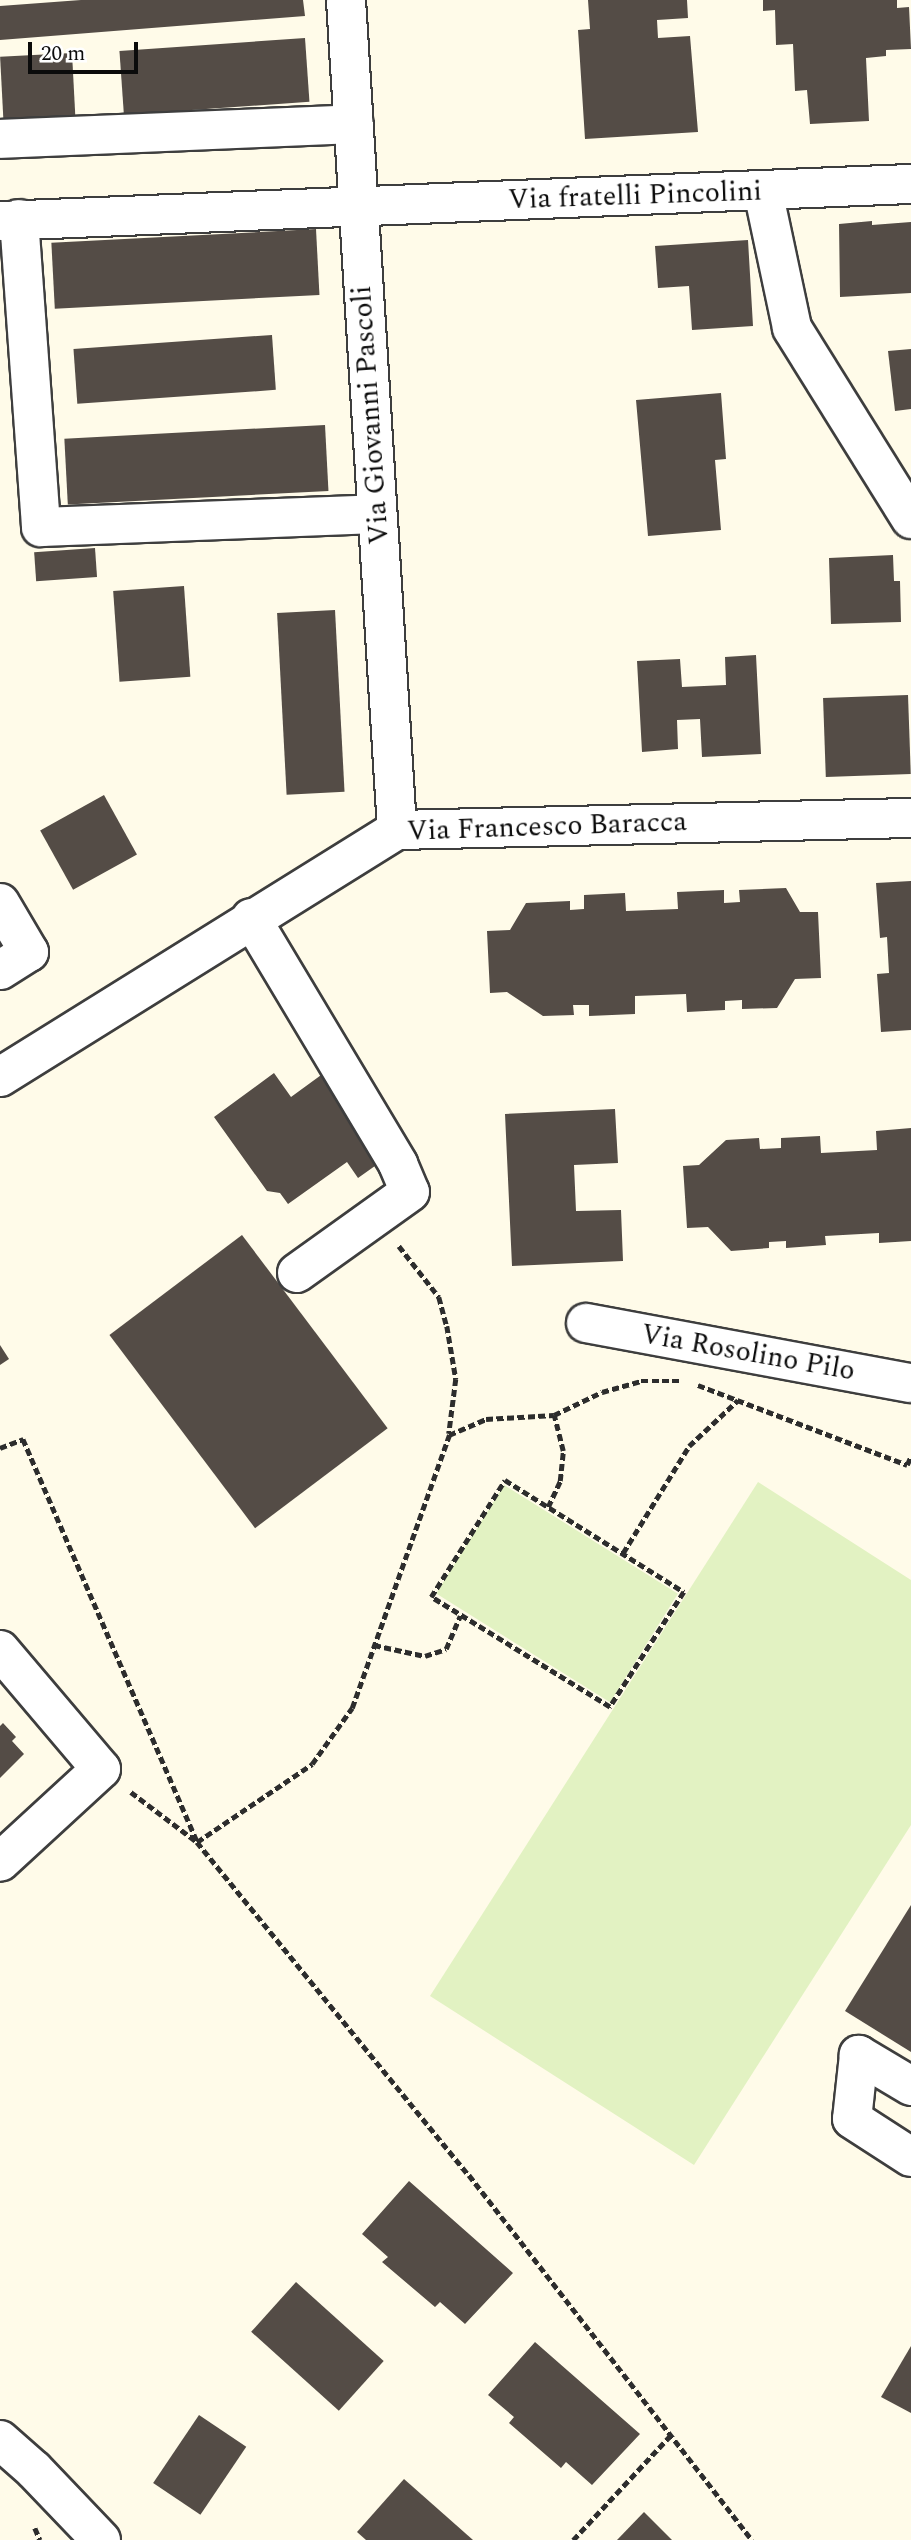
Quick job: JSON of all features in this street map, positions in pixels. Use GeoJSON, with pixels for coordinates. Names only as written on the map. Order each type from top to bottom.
{"type":"FeatureCollection","features":[{"type":"Feature","properties":{"kind":"street","name":"Via Giovanni Pascoli"},"geometry":{"type":"LineString","coordinates":[[346,0],[397,830]]}},
{"type":"Feature","properties":{"kind":"street"},"geometry":{"type":"LineString","coordinates":[[0,139],[354,124]]}},
{"type":"Feature","properties":{"kind":"street","name":"Via fratelli Pincolini"},"geometry":{"type":"LineString","coordinates":[[9,220],[911,184]]}},
{"type":"Feature","properties":{"kind":"street"},"geometry":{"type":"LineString","coordinates":[[763,191],[792,328],[911,519]]}},
{"type":"Feature","properties":{"kind":"street"},"geometry":{"type":"LineString","coordinates":[[9,220],[41,527],[377,514]]}},
{"type":"Feature","properties":{"kind":"street","name":"Via Francesco Baracca"},"geometry":{"type":"LineString","coordinates":[[0,1077],[251,918],[397,830],[911,818]]}},
{"type":"Feature","properties":{"kind":"street"},"geometry":{"type":"LineString","coordinates":[[0,903],[29,952],[0,970]]}},
{"type":"Feature","properties":{"kind":"street"},"geometry":{"type":"LineString","coordinates":[[251,918],[398,1164],[410,1192],[297,1273]]}},
{"type":"Feature","properties":{"kind":"street","name":"Via Rosolino Pilo"},"geometry":{"type":"LineString","coordinates":[[586,1323],[911,1382]]}},
{"type":"Feature","properties":{"kind":"street"},"geometry":{"type":"LineString","coordinates":[[0,1650],[101,1769],[0,1862]]}},
{"type":"Feature","properties":{"kind":"street"},"geometry":{"type":"LineString","coordinates":[[911,2086],[859,2055],[852,2119],[911,2157]]}},
{"type":"Feature","properties":{"kind":"street"},"geometry":{"type":"LineString","coordinates":[[0,2441],[34,2470],[101,2540]]}},
{"type":"Feature","properties":{"kind":"path"},"geometry":{"type":"LineString","coordinates":[[197,1842],[312,1764],[352,1708],[449,1435],[456,1379],[439,1297],[391,1236],[379,1215]]}},
{"type":"Feature","properties":{"kind":"path"},"geometry":{"type":"LineString","coordinates":[[449,1435],[486,1419],[554,1415],[602,1392],[641,1381],[689,1382],[909,1466],[911,1456]]}},
{"type":"Feature","properties":{"kind":"path"},"geometry":{"type":"LineString","coordinates":[[623,1553],[689,1446],[738,1400]]}},
{"type":"Feature","properties":{"kind":"path"},"geometry":{"type":"LineString","coordinates":[[548,1507],[561,1480],[563,1451],[554,1415]]}},
{"type":"Feature","properties":{"kind":"path"},"geometry":{"type":"LineString","coordinates":[[0,1448],[23,1439],[197,1842]]}},
{"type":"Feature","properties":{"kind":"path"},"geometry":{"type":"LineString","coordinates":[[505,1480],[623,1553],[684,1592],[610,1707],[431,1597],[505,1480]]}},
{"type":"Feature","properties":{"kind":"path"},"geometry":{"type":"LineString","coordinates":[[374,1645],[425,1656],[446,1648],[460,1616]]}},
{"type":"Feature","properties":{"kind":"path"},"geometry":{"type":"LineString","coordinates":[[101,1769],[197,1842],[469,2175],[752,2540]]}},
{"type":"Feature","properties":{"kind":"path"},"geometry":{"type":"LineString","coordinates":[[573,2540],[670,2436]]}},
{"type":"Feature","properties":{"kind":"green space"},"geometry":{"type":"Polygon","coordinates":[[[758,1482],[911,1580],[911,1825],[694,2165],[430,1996],[758,1482]]]}},
{"type":"Feature","properties":{"kind":"green space"},"geometry":{"type":"Polygon","coordinates":[[[504,1485],[678,1594],[610,1702],[436,1594],[504,1485]]]}},
{"type":"Feature","properties":{"kind":"building"},"geometry":{"type":"Polygon","coordinates":[[[81,0],[303,0],[305,16],[0,40],[0,6],[81,0]]]}},
{"type":"Feature","properties":{"kind":"building"},"geometry":{"type":"Polygon","coordinates":[[[588,0],[687,0],[688,18],[657,20],[658,38],[690,36],[698,132],[585,139],[578,30],[590,29],[588,0]]]}},
{"type":"Feature","properties":{"kind":"building"},"geometry":{"type":"Polygon","coordinates":[[[763,0],[897,0],[897,8],[909,7],[911,49],[886,50],[886,56],[866,58],[869,121],[810,124],[807,90],[795,91],[793,44],[776,45],[775,10],[763,11],[763,0]]]}},
{"type":"Feature","properties":{"kind":"building"},"geometry":{"type":"Polygon","coordinates":[[[305,38],[309,102],[124,115],[119,51],[305,38]]]}},
{"type":"Feature","properties":{"kind":"building"},"geometry":{"type":"Polygon","coordinates":[[[72,53],[75,119],[4,123],[0,57],[72,53]]]}},
{"type":"Feature","properties":{"kind":"building"},"geometry":{"type":"Polygon","coordinates":[[[872,221],[872,225],[911,222],[911,293],[840,297],[839,224],[872,221]]]}},
{"type":"Feature","properties":{"kind":"building"},"geometry":{"type":"Polygon","coordinates":[[[316,229],[319,295],[55,309],[51,243],[316,229]]]}},
{"type":"Feature","properties":{"kind":"building"},"geometry":{"type":"Polygon","coordinates":[[[748,240],[753,326],[692,330],[689,286],[658,288],[655,246],[748,240]]]}},
{"type":"Feature","properties":{"kind":"building"},"geometry":{"type":"Polygon","coordinates":[[[272,335],[276,390],[77,404],[73,349],[272,335]]]}},
{"type":"Feature","properties":{"kind":"building"},"geometry":{"type":"Polygon","coordinates":[[[911,349],[911,409],[895,411],[888,351],[911,349]]]}},
{"type":"Feature","properties":{"kind":"building"},"geometry":{"type":"Polygon","coordinates":[[[721,393],[726,459],[715,460],[721,530],[648,536],[636,400],[721,393]]]}},
{"type":"Feature","properties":{"kind":"building"},"geometry":{"type":"Polygon","coordinates":[[[325,425],[328,491],[68,505],[64,439],[325,425]]]}},
{"type":"Feature","properties":{"kind":"building"},"geometry":{"type":"Polygon","coordinates":[[[95,548],[97,577],[36,581],[34,552],[95,548]]]}},
{"type":"Feature","properties":{"kind":"building"},"geometry":{"type":"Polygon","coordinates":[[[893,555],[894,581],[900,581],[901,622],[831,624],[829,558],[893,555]]]}},
{"type":"Feature","properties":{"kind":"building"},"geometry":{"type":"Polygon","coordinates":[[[184,586],[190,677],[120,682],[113,591],[184,586]]]}},
{"type":"Feature","properties":{"kind":"building"},"geometry":{"type":"Polygon","coordinates":[[[335,610],[345,792],[287,795],[277,613],[335,610]]]}},
{"type":"Feature","properties":{"kind":"building"},"geometry":{"type":"Polygon","coordinates":[[[756,655],[761,754],[702,757],[700,719],[677,720],[678,749],[642,752],[637,661],[680,659],[682,687],[726,685],[725,657],[756,655]]]}},
{"type":"Feature","properties":{"kind":"building"},"geometry":{"type":"Polygon","coordinates":[[[908,695],[911,774],[826,777],[823,698],[908,695]]]}},
{"type":"Feature","properties":{"kind":"building"},"geometry":{"type":"Polygon","coordinates":[[[104,795],[137,854],[73,890],[40,830],[104,795]]]}},
{"type":"Feature","properties":{"kind":"building"},"geometry":{"type":"Polygon","coordinates":[[[911,881],[911,1030],[881,1032],[877,974],[889,973],[887,937],[880,938],[876,883],[911,881]]]}},
{"type":"Feature","properties":{"kind":"building"},"geometry":{"type":"Polygon","coordinates":[[[786,888],[800,912],[818,912],[821,978],[795,979],[777,1008],[742,1009],[742,1000],[725,1001],[725,1010],[687,1012],[686,994],[635,996],[635,1014],[589,1016],[589,1005],[573,1005],[574,1015],[543,1016],[507,992],[490,993],[487,931],[510,930],[526,903],[570,901],[570,910],[584,909],[584,895],[625,893],[626,911],[678,909],[677,892],[724,890],[724,903],[740,902],[739,890],[786,888]]]}},
{"type":"Feature","properties":{"kind":"building"},"geometry":{"type":"Polygon","coordinates":[[[328,1070],[389,1156],[358,1178],[347,1162],[288,1204],[280,1193],[267,1191],[214,1117],[274,1073],[291,1097],[328,1070]]]}},
{"type":"Feature","properties":{"kind":"building"},"geometry":{"type":"Polygon","coordinates":[[[615,1109],[618,1163],[574,1165],[576,1211],[621,1210],[623,1261],[512,1266],[505,1114],[615,1109]]]}},
{"type":"Feature","properties":{"kind":"building"},"geometry":{"type":"Polygon","coordinates":[[[911,1128],[911,1241],[879,1243],[879,1233],[825,1236],[826,1245],[786,1248],[786,1241],[769,1242],[769,1248],[731,1251],[708,1227],[687,1228],[683,1166],[699,1165],[726,1140],[759,1138],[760,1149],[781,1148],[781,1138],[820,1136],[821,1153],[877,1150],[876,1131],[911,1128]]]}},
{"type":"Feature","properties":{"kind":"building"},"geometry":{"type":"Polygon","coordinates":[[[242,1235],[388,1428],[255,1528],[109,1335],[242,1235]]]}},
{"type":"Feature","properties":{"kind":"building"},"geometry":{"type":"Polygon","coordinates":[[[0,1345],[9,1359],[0,1365],[0,1345]]]}},
{"type":"Feature","properties":{"kind":"building"},"geometry":{"type":"Polygon","coordinates":[[[3,1723],[16,1737],[12,1741],[24,1754],[0,1778],[0,1726],[3,1723]]]}},
{"type":"Feature","properties":{"kind":"building"},"geometry":{"type":"Polygon","coordinates":[[[911,1905],[911,2052],[845,2011],[911,1905]]]}},
{"type":"Feature","properties":{"kind":"building"},"geometry":{"type":"Polygon","coordinates":[[[409,2181],[513,2273],[465,2324],[440,2302],[435,2307],[382,2262],[388,2257],[362,2234],[409,2181]]]}},
{"type":"Feature","properties":{"kind":"building"},"geometry":{"type":"Polygon","coordinates":[[[296,2282],[384,2361],[339,2411],[251,2332],[296,2282]]]}},
{"type":"Feature","properties":{"kind":"building"},"geometry":{"type":"Polygon","coordinates":[[[535,2342],[640,2434],[592,2485],[566,2462],[561,2468],[509,2423],[514,2417],[488,2395],[535,2342]]]}},
{"type":"Feature","properties":{"kind":"building"},"geometry":{"type":"Polygon","coordinates":[[[911,2346],[911,2413],[881,2397],[911,2346]]]}},
{"type":"Feature","properties":{"kind":"building"},"geometry":{"type":"Polygon","coordinates":[[[199,2415],[246,2447],[200,2515],[153,2483],[199,2415]]]}},
{"type":"Feature","properties":{"kind":"building"},"geometry":{"type":"Polygon","coordinates":[[[404,2479],[473,2540],[366,2540],[357,2532],[404,2479]]]}},
{"type":"Feature","properties":{"kind":"building"},"geometry":{"type":"Polygon","coordinates":[[[644,2512],[672,2540],[617,2540],[644,2512]]]}}]}
